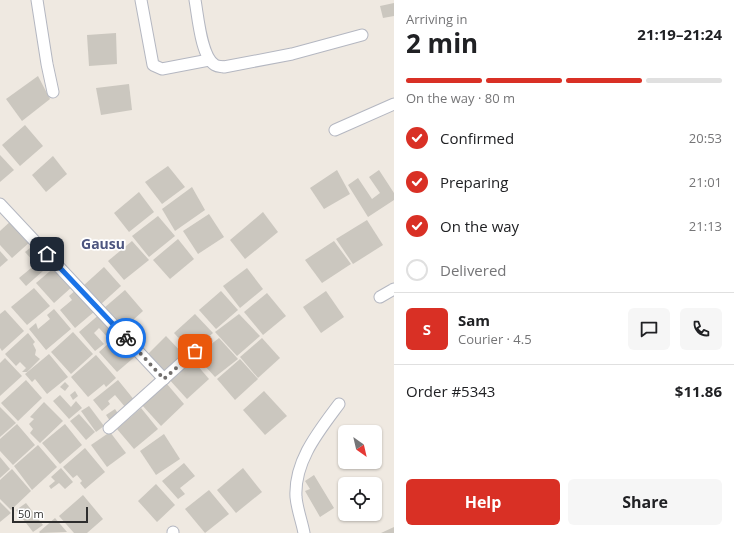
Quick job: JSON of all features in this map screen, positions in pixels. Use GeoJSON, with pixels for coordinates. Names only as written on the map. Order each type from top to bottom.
{"type":"FeatureCollection","features":[{"type":"Feature","properties":{"kind":"street"},"geometry":{"type":"LineString","coordinates":[[37,0],[47,64],[54,92]]}},
{"type":"Feature","properties":{"kind":"street"},"geometry":{"type":"LineString","coordinates":[[141,0],[153,65],[162,68],[209,60]]}},
{"type":"Feature","properties":{"kind":"street"},"geometry":{"type":"LineString","coordinates":[[195,0],[203,45],[209,60],[216,66],[224,67],[292,54],[362,34]]}},
{"type":"Feature","properties":{"kind":"street"},"geometry":{"type":"LineString","coordinates":[[334,130],[394,104]]}},
{"type":"Feature","properties":{"kind":"street"},"geometry":{"type":"LineString","coordinates":[[0,204],[164,379]]}},
{"type":"Feature","properties":{"kind":"street"},"geometry":{"type":"LineString","coordinates":[[380,297],[394,289]]}},
{"type":"Feature","properties":{"kind":"street"},"geometry":{"type":"LineString","coordinates":[[108,428],[206,341]]}},
{"type":"Feature","properties":{"kind":"street"},"geometry":{"type":"LineString","coordinates":[[304,533],[296,498],[296,484],[308,449],[339,404]]}},
{"type":"Feature","properties":{"kind":"building"},"geometry":{"type":"Polygon","coordinates":[[[394,3],[394,16],[383,18],[380,6],[394,3]]]}},
{"type":"Feature","properties":{"kind":"building"},"geometry":{"type":"Polygon","coordinates":[[[116,33],[117,64],[89,66],[87,35],[116,33]]]}},
{"type":"Feature","properties":{"kind":"building"},"geometry":{"type":"Polygon","coordinates":[[[38,76],[50,99],[22,121],[6,99],[38,76]]]}},
{"type":"Feature","properties":{"kind":"building"},"geometry":{"type":"Polygon","coordinates":[[[129,84],[132,110],[101,115],[96,88],[129,84]]]}},
{"type":"Feature","properties":{"kind":"building"},"geometry":{"type":"Polygon","coordinates":[[[25,125],[43,146],[20,166],[2,145],[25,125]]]}},
{"type":"Feature","properties":{"kind":"building"},"geometry":{"type":"Polygon","coordinates":[[[0,155],[14,170],[0,182],[0,155]]]}},
{"type":"Feature","properties":{"kind":"building"},"geometry":{"type":"Polygon","coordinates":[[[53,156],[67,174],[46,192],[32,175],[53,156]]]}},
{"type":"Feature","properties":{"kind":"building"},"geometry":{"type":"Polygon","coordinates":[[[168,166],[185,187],[162,204],[145,182],[168,166]]]}},
{"type":"Feature","properties":{"kind":"building"},"geometry":{"type":"Polygon","coordinates":[[[337,170],[350,194],[324,209],[310,188],[337,170]]]}},
{"type":"Feature","properties":{"kind":"building"},"geometry":{"type":"Polygon","coordinates":[[[379,170],[394,193],[394,200],[368,217],[348,185],[358,178],[372,199],[380,193],[369,177],[379,170]]]}},
{"type":"Feature","properties":{"kind":"building"},"geometry":{"type":"Polygon","coordinates":[[[192,187],[205,210],[175,231],[162,209],[192,187]]]}},
{"type":"Feature","properties":{"kind":"building"},"geometry":{"type":"Polygon","coordinates":[[[139,192],[154,212],[129,232],[114,213],[139,192]]]}},
{"type":"Feature","properties":{"kind":"building"},"geometry":{"type":"Polygon","coordinates":[[[263,212],[278,232],[245,259],[230,240],[263,212]]]}},
{"type":"Feature","properties":{"kind":"building"},"geometry":{"type":"Polygon","coordinates":[[[209,214],[224,237],[198,254],[183,231],[209,214]]]}},
{"type":"Feature","properties":{"kind":"building"},"geometry":{"type":"Polygon","coordinates":[[[158,216],[175,236],[149,257],[132,236],[158,216]]]}},
{"type":"Feature","properties":{"kind":"building"},"geometry":{"type":"Polygon","coordinates":[[[12,220],[31,241],[12,258],[0,245],[0,231],[12,220]]]}},
{"type":"Feature","properties":{"kind":"building"},"geometry":{"type":"Polygon","coordinates":[[[367,220],[383,245],[353,264],[336,239],[367,220]]]}},
{"type":"Feature","properties":{"kind":"building"},"geometry":{"type":"Polygon","coordinates":[[[178,239],[194,259],[170,279],[153,260],[178,239]]]}},
{"type":"Feature","properties":{"kind":"building"},"geometry":{"type":"Polygon","coordinates":[[[132,241],[149,260],[124,280],[108,261],[132,241]]]}},
{"type":"Feature","properties":{"kind":"building"},"geometry":{"type":"Polygon","coordinates":[[[334,241],[351,264],[322,283],[305,260],[334,241]]]}},
{"type":"Feature","properties":{"kind":"building"},"geometry":{"type":"Polygon","coordinates":[[[35,244],[52,263],[26,286],[19,278],[36,264],[25,252],[35,244]]]}},
{"type":"Feature","properties":{"kind":"building"},"geometry":{"type":"Polygon","coordinates":[[[0,251],[8,260],[0,267],[0,251]]]}},
{"type":"Feature","properties":{"kind":"building"},"geometry":{"type":"Polygon","coordinates":[[[56,266],[73,286],[54,303],[36,283],[56,266]]]}},
{"type":"Feature","properties":{"kind":"building"},"geometry":{"type":"Polygon","coordinates":[[[104,267],[121,286],[100,305],[83,286],[104,267]]]}},
{"type":"Feature","properties":{"kind":"building"},"geometry":{"type":"Polygon","coordinates":[[[247,268],[263,289],[240,308],[223,286],[247,268]]]}},
{"type":"Feature","properties":{"kind":"building"},"geometry":{"type":"Polygon","coordinates":[[[34,288],[50,306],[27,325],[11,307],[34,288]]]}},
{"type":"Feature","properties":{"kind":"building"},"geometry":{"type":"Polygon","coordinates":[[[77,289],[95,311],[75,328],[60,310],[72,300],[69,296],[77,289]]]}},
{"type":"Feature","properties":{"kind":"building"},"geometry":{"type":"Polygon","coordinates":[[[125,290],[143,311],[122,330],[104,308],[125,290]]]}},
{"type":"Feature","properties":{"kind":"building"},"geometry":{"type":"Polygon","coordinates":[[[221,291],[238,310],[216,329],[199,310],[221,291]]]}},
{"type":"Feature","properties":{"kind":"building"},"geometry":{"type":"Polygon","coordinates":[[[326,291],[344,317],[321,333],[303,307],[326,291]]]}},
{"type":"Feature","properties":{"kind":"building"},"geometry":{"type":"Polygon","coordinates":[[[267,293],[286,316],[263,335],[244,312],[267,293]]]}},
{"type":"Feature","properties":{"kind":"building"},"geometry":{"type":"Polygon","coordinates":[[[54,309],[71,329],[46,350],[29,329],[36,323],[38,329],[50,319],[47,315],[54,309]]]}},
{"type":"Feature","properties":{"kind":"building"},"geometry":{"type":"Polygon","coordinates":[[[5,310],[24,331],[2,351],[0,348],[0,314],[5,310]]]}},
{"type":"Feature","properties":{"kind":"building"},"geometry":{"type":"Polygon","coordinates":[[[101,313],[117,332],[109,339],[99,328],[94,333],[104,344],[95,351],[79,332],[101,313]]]}},
{"type":"Feature","properties":{"kind":"building"},"geometry":{"type":"Polygon","coordinates":[[[195,314],[213,333],[191,352],[174,333],[195,314]]]}},
{"type":"Feature","properties":{"kind":"building"},"geometry":{"type":"Polygon","coordinates":[[[239,314],[260,336],[237,356],[215,332],[239,314]]]}},
{"type":"Feature","properties":{"kind":"building"},"geometry":{"type":"Polygon","coordinates":[[[73,332],[93,354],[71,374],[51,352],[73,332]]]}},
{"type":"Feature","properties":{"kind":"building"},"geometry":{"type":"Polygon","coordinates":[[[28,333],[35,342],[33,344],[36,350],[35,355],[40,359],[27,372],[22,372],[26,368],[20,362],[16,366],[5,354],[28,333]]]}},
{"type":"Feature","properties":{"kind":"building"},"geometry":{"type":"Polygon","coordinates":[[[120,333],[138,354],[117,372],[99,352],[120,333]]]}},
{"type":"Feature","properties":{"kind":"building"},"geometry":{"type":"Polygon","coordinates":[[[166,336],[185,356],[166,374],[147,355],[166,336]]]}},
{"type":"Feature","properties":{"kind":"building"},"geometry":{"type":"Polygon","coordinates":[[[219,338],[238,359],[215,377],[196,356],[219,338]]]}},
{"type":"Feature","properties":{"kind":"building"},"geometry":{"type":"Polygon","coordinates":[[[262,338],[280,358],[258,378],[240,357],[262,338]]]}},
{"type":"Feature","properties":{"kind":"building"},"geometry":{"type":"Polygon","coordinates":[[[49,354],[68,377],[47,394],[35,379],[32,382],[25,374],[49,354]]]}},
{"type":"Feature","properties":{"kind":"building"},"geometry":{"type":"Polygon","coordinates":[[[96,355],[116,378],[106,387],[104,384],[88,397],[71,377],[96,355]]]}},
{"type":"Feature","properties":{"kind":"building"},"geometry":{"type":"Polygon","coordinates":[[[190,357],[209,379],[187,399],[167,377],[190,357]]]}},
{"type":"Feature","properties":{"kind":"building"},"geometry":{"type":"Polygon","coordinates":[[[5,358],[22,376],[0,396],[0,363],[5,358]]]}},
{"type":"Feature","properties":{"kind":"building"},"geometry":{"type":"Polygon","coordinates":[[[240,359],[258,379],[235,400],[217,379],[240,359]]]}},
{"type":"Feature","properties":{"kind":"building"},"geometry":{"type":"Polygon","coordinates":[[[26,380],[42,398],[18,421],[1,403],[26,380]]]}},
{"type":"Feature","properties":{"kind":"building"},"geometry":{"type":"Polygon","coordinates":[[[118,380],[135,401],[126,408],[115,395],[108,401],[110,404],[102,411],[93,400],[118,380]]]}},
{"type":"Feature","properties":{"kind":"building"},"geometry":{"type":"Polygon","coordinates":[[[65,382],[69,386],[65,391],[60,387],[65,382]]]}},
{"type":"Feature","properties":{"kind":"building"},"geometry":{"type":"Polygon","coordinates":[[[167,384],[184,404],[161,426],[142,405],[167,384]]]}},
{"type":"Feature","properties":{"kind":"building"},"geometry":{"type":"Polygon","coordinates":[[[75,391],[78,396],[73,400],[70,395],[75,391]]]}},
{"type":"Feature","properties":{"kind":"building"},"geometry":{"type":"Polygon","coordinates":[[[264,391],[287,416],[265,435],[243,410],[264,391]]]}},
{"type":"Feature","properties":{"kind":"building"},"geometry":{"type":"Polygon","coordinates":[[[60,395],[71,407],[76,401],[82,408],[69,419],[53,401],[60,395]]]}},
{"type":"Feature","properties":{"kind":"building"},"geometry":{"type":"Polygon","coordinates":[[[44,402],[63,421],[40,443],[30,433],[33,429],[29,424],[34,419],[30,417],[44,402]]]}},
{"type":"Feature","properties":{"kind":"building"},"geometry":{"type":"Polygon","coordinates":[[[89,406],[104,426],[96,432],[81,411],[89,406]]]}},
{"type":"Feature","properties":{"kind":"building"},"geometry":{"type":"Polygon","coordinates":[[[0,407],[16,423],[0,437],[0,407]]]}},
{"type":"Feature","properties":{"kind":"building"},"geometry":{"type":"Polygon","coordinates":[[[141,408],[158,429],[134,449],[117,429],[141,408]]]}},
{"type":"Feature","properties":{"kind":"building"},"geometry":{"type":"Polygon","coordinates":[[[115,409],[119,415],[110,421],[106,415],[115,409]]]}},
{"type":"Feature","properties":{"kind":"building"},"geometry":{"type":"Polygon","coordinates":[[[79,414],[95,432],[86,440],[70,421],[79,414]]]}},
{"type":"Feature","properties":{"kind":"building"},"geometry":{"type":"Polygon","coordinates":[[[17,424],[35,445],[13,465],[0,451],[0,439],[17,424]]]}},
{"type":"Feature","properties":{"kind":"building"},"geometry":{"type":"Polygon","coordinates":[[[65,424],[82,445],[60,464],[42,443],[65,424]]]}},
{"type":"Feature","properties":{"kind":"building"},"geometry":{"type":"Polygon","coordinates":[[[110,432],[126,453],[107,467],[91,445],[110,432]]]}},
{"type":"Feature","properties":{"kind":"building"},"geometry":{"type":"Polygon","coordinates":[[[164,434],[180,459],[156,475],[140,451],[164,434]]]}},
{"type":"Feature","properties":{"kind":"building"},"geometry":{"type":"Polygon","coordinates":[[[38,445],[57,467],[32,490],[14,466],[38,445]]]}},
{"type":"Feature","properties":{"kind":"building"},"geometry":{"type":"Polygon","coordinates":[[[85,448],[105,472],[85,489],[80,483],[82,481],[77,475],[73,478],[63,467],[85,448]]]}},
{"type":"Feature","properties":{"kind":"building"},"geometry":{"type":"Polygon","coordinates":[[[0,457],[10,469],[0,478],[0,457]]]}},
{"type":"Feature","properties":{"kind":"building"},"geometry":{"type":"Polygon","coordinates":[[[184,463],[195,476],[180,488],[185,494],[178,499],[162,481],[184,463]]]}},
{"type":"Feature","properties":{"kind":"building"},"geometry":{"type":"Polygon","coordinates":[[[61,468],[73,482],[65,489],[59,483],[51,489],[49,486],[55,481],[51,477],[61,468]]]}},
{"type":"Feature","properties":{"kind":"building"},"geometry":{"type":"Polygon","coordinates":[[[243,468],[262,492],[236,513],[217,490],[243,468]]]}},
{"type":"Feature","properties":{"kind":"building"},"geometry":{"type":"Polygon","coordinates":[[[12,469],[31,491],[11,510],[0,499],[0,480],[12,469]]]}},
{"type":"Feature","properties":{"kind":"building"},"geometry":{"type":"Polygon","coordinates":[[[314,475],[334,508],[320,517],[305,491],[310,489],[305,481],[314,475]]]}},
{"type":"Feature","properties":{"kind":"building"},"geometry":{"type":"Polygon","coordinates":[[[156,484],[175,505],[157,522],[138,501],[156,484]]]}},
{"type":"Feature","properties":{"kind":"building"},"geometry":{"type":"Polygon","coordinates":[[[209,490],[229,514],[205,533],[185,509],[209,490]]]}},
{"type":"Feature","properties":{"kind":"building"},"geometry":{"type":"Polygon","coordinates":[[[83,495],[103,519],[87,533],[74,533],[59,516],[83,495]]]}},
{"type":"Feature","properties":{"kind":"building"},"geometry":{"type":"Polygon","coordinates":[[[0,502],[11,513],[0,522],[0,502]]]}},
{"type":"Feature","properties":{"kind":"building"},"geometry":{"type":"Polygon","coordinates":[[[26,503],[43,525],[33,532],[16,510],[26,503]]]}},
{"type":"Feature","properties":{"kind":"building"},"geometry":{"type":"Polygon","coordinates":[[[55,518],[67,532],[39,532],[55,518]]]}},
{"type":"Feature","properties":{"kind":"building"},"geometry":{"type":"Polygon","coordinates":[[[394,527],[394,533],[381,533],[394,527]]]}},
{"type":"Feature","properties":{"kind":"way so far"},"geometry":{"type":"LineString","coordinates":[[126,338],[164,379],[195,351]]}},
{"type":"Feature","properties":{"kind":"district","name":"Gausu"},"geometry":{"type":"Point","coordinates":[103,243]}},
{"type":"Feature","properties":{"kind":"route"},"geometry":{"type":"LineString","coordinates":[[47,254],[126,338]]}}]}
